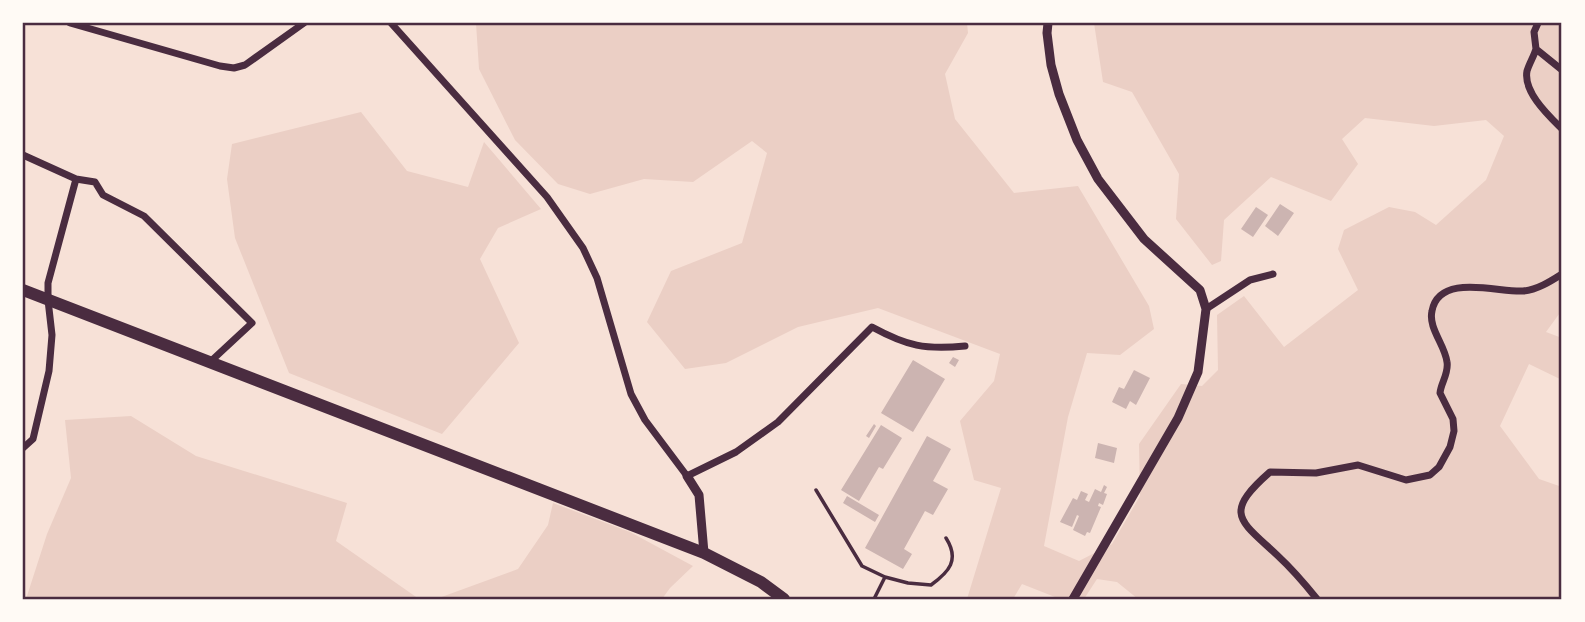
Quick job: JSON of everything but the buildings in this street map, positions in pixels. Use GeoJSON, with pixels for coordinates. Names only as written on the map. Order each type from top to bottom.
{"type":"FeatureCollection","features":[{"type":"Feature","properties":{"kind":"highway"},"geometry":{"type":"LineString","coordinates":[[23,290],[704,553],[761,582],[784,599]]}},
{"type":"Feature","properties":{"kind":"street"},"geometry":{"type":"LineString","coordinates":[[70,23],[233,68],[245,65],[304,23]]}},
{"type":"Feature","properties":{"kind":"street"},"geometry":{"type":"LineString","coordinates":[[391,23],[547,197],[583,248],[597,278],[631,394],[645,420],[699,495],[704,553]]}},
{"type":"Feature","properties":{"kind":"street"},"geometry":{"type":"LineString","coordinates":[[1048,23],[1051,65],[1059,94],[1077,140],[1098,179],[1144,239],[1200,290],[1206,309],[1198,372],[1178,418],[1073,599]]}},
{"type":"Feature","properties":{"kind":"street"},"geometry":{"type":"LineString","coordinates":[[1538,23],[1534,32],[1536,49],[1527,79],[1543,108],[1562,129]]}},
{"type":"Feature","properties":{"kind":"street"},"geometry":{"type":"LineString","coordinates":[[1536,49],[1562,70]]}},
{"type":"Feature","properties":{"kind":"street"},"geometry":{"type":"LineString","coordinates":[[23,155],[76,179],[95,182],[103,195],[144,216],[252,323],[210,362]]}},
{"type":"Feature","properties":{"kind":"street"},"geometry":{"type":"LineString","coordinates":[[23,448],[33,439],[49,371],[52,335],[48,283],[76,179]]}},
{"type":"Feature","properties":{"kind":"street"},"geometry":{"type":"LineString","coordinates":[[1206,309],[1250,280],[1273,274]]}},
{"type":"Feature","properties":{"kind":"street"},"geometry":{"type":"LineString","coordinates":[[1317,599],[1243,522],[1241,512],[1250,490],[1270,472],[1316,473],[1358,466],[1406,480],[1430,475],[1450,447],[1454,431],[1453,419],[1440,393],[1447,362],[1431,318],[1435,302],[1455,289],[1475,287],[1525,291],[1550,282],[1562,274]]}},
{"type":"Feature","properties":{"kind":"street"},"geometry":{"type":"LineString","coordinates":[[687,476],[736,452],[778,422],[872,327],[899,342],[933,349],[965,346]]}},
{"type":"Feature","properties":{"kind":"lane"},"geometry":{"type":"LineString","coordinates":[[816,490],[862,566],[885,577],[931,585],[946,574],[953,559],[946,538]]}},
{"type":"Feature","properties":{"kind":"lane"},"geometry":{"type":"LineString","coordinates":[[874,599],[885,577]]}},
{"type":"Feature","properties":{"kind":"shaded area"},"geometry":{"type":"Polygon","coordinates":[[[476,23],[967,23],[968,33],[945,74],[955,119],[1014,193],[1078,186],[1149,306],[1154,329],[1120,355],[1087,353],[1068,417],[1044,546],[1079,561],[1112,544],[1140,496],[1139,444],[1181,384],[1202,386],[1218,370],[1217,315],[1244,296],[1284,347],[1358,290],[1338,249],[1344,230],[1389,207],[1415,212],[1436,225],[1486,180],[1504,136],[1486,120],[1434,126],[1365,118],[1342,139],[1358,164],[1331,201],[1271,177],[1224,220],[1221,261],[1212,265],[1176,219],[1179,174],[1132,92],[1103,82],[1094,23],[1562,23],[1562,310],[1546,332],[1562,338],[1562,380],[1529,364],[1500,426],[1539,479],[1562,487],[1562,599],[1138,599],[1117,582],[1097,579],[1084,599],[1060,599],[1022,584],[1013,599],[967,599],[1001,488],[974,480],[960,421],[994,381],[1000,354],[878,308],[798,327],[726,363],[685,369],[647,322],[671,271],[742,243],[767,153],[752,141],[693,182],[644,179],[590,194],[558,184],[515,140],[479,69],[476,23]]]}},
{"type":"Feature","properties":{"kind":"shaded area"},"geometry":{"type":"Polygon","coordinates":[[[361,112],[407,171],[468,187],[484,142],[541,209],[498,228],[480,259],[519,343],[442,434],[289,373],[235,238],[227,179],[232,144],[361,112]]]}},
{"type":"Feature","properties":{"kind":"shaded area"},"geometry":{"type":"Polygon","coordinates":[[[131,416],[196,456],[347,503],[336,541],[419,599],[26,599],[47,534],[71,478],[65,420],[131,416]]]}},
{"type":"Feature","properties":{"kind":"shaded area"},"geometry":{"type":"Polygon","coordinates":[[[553,503],[630,532],[693,566],[662,599],[436,599],[518,569],[548,525],[553,503]]]}}]}
